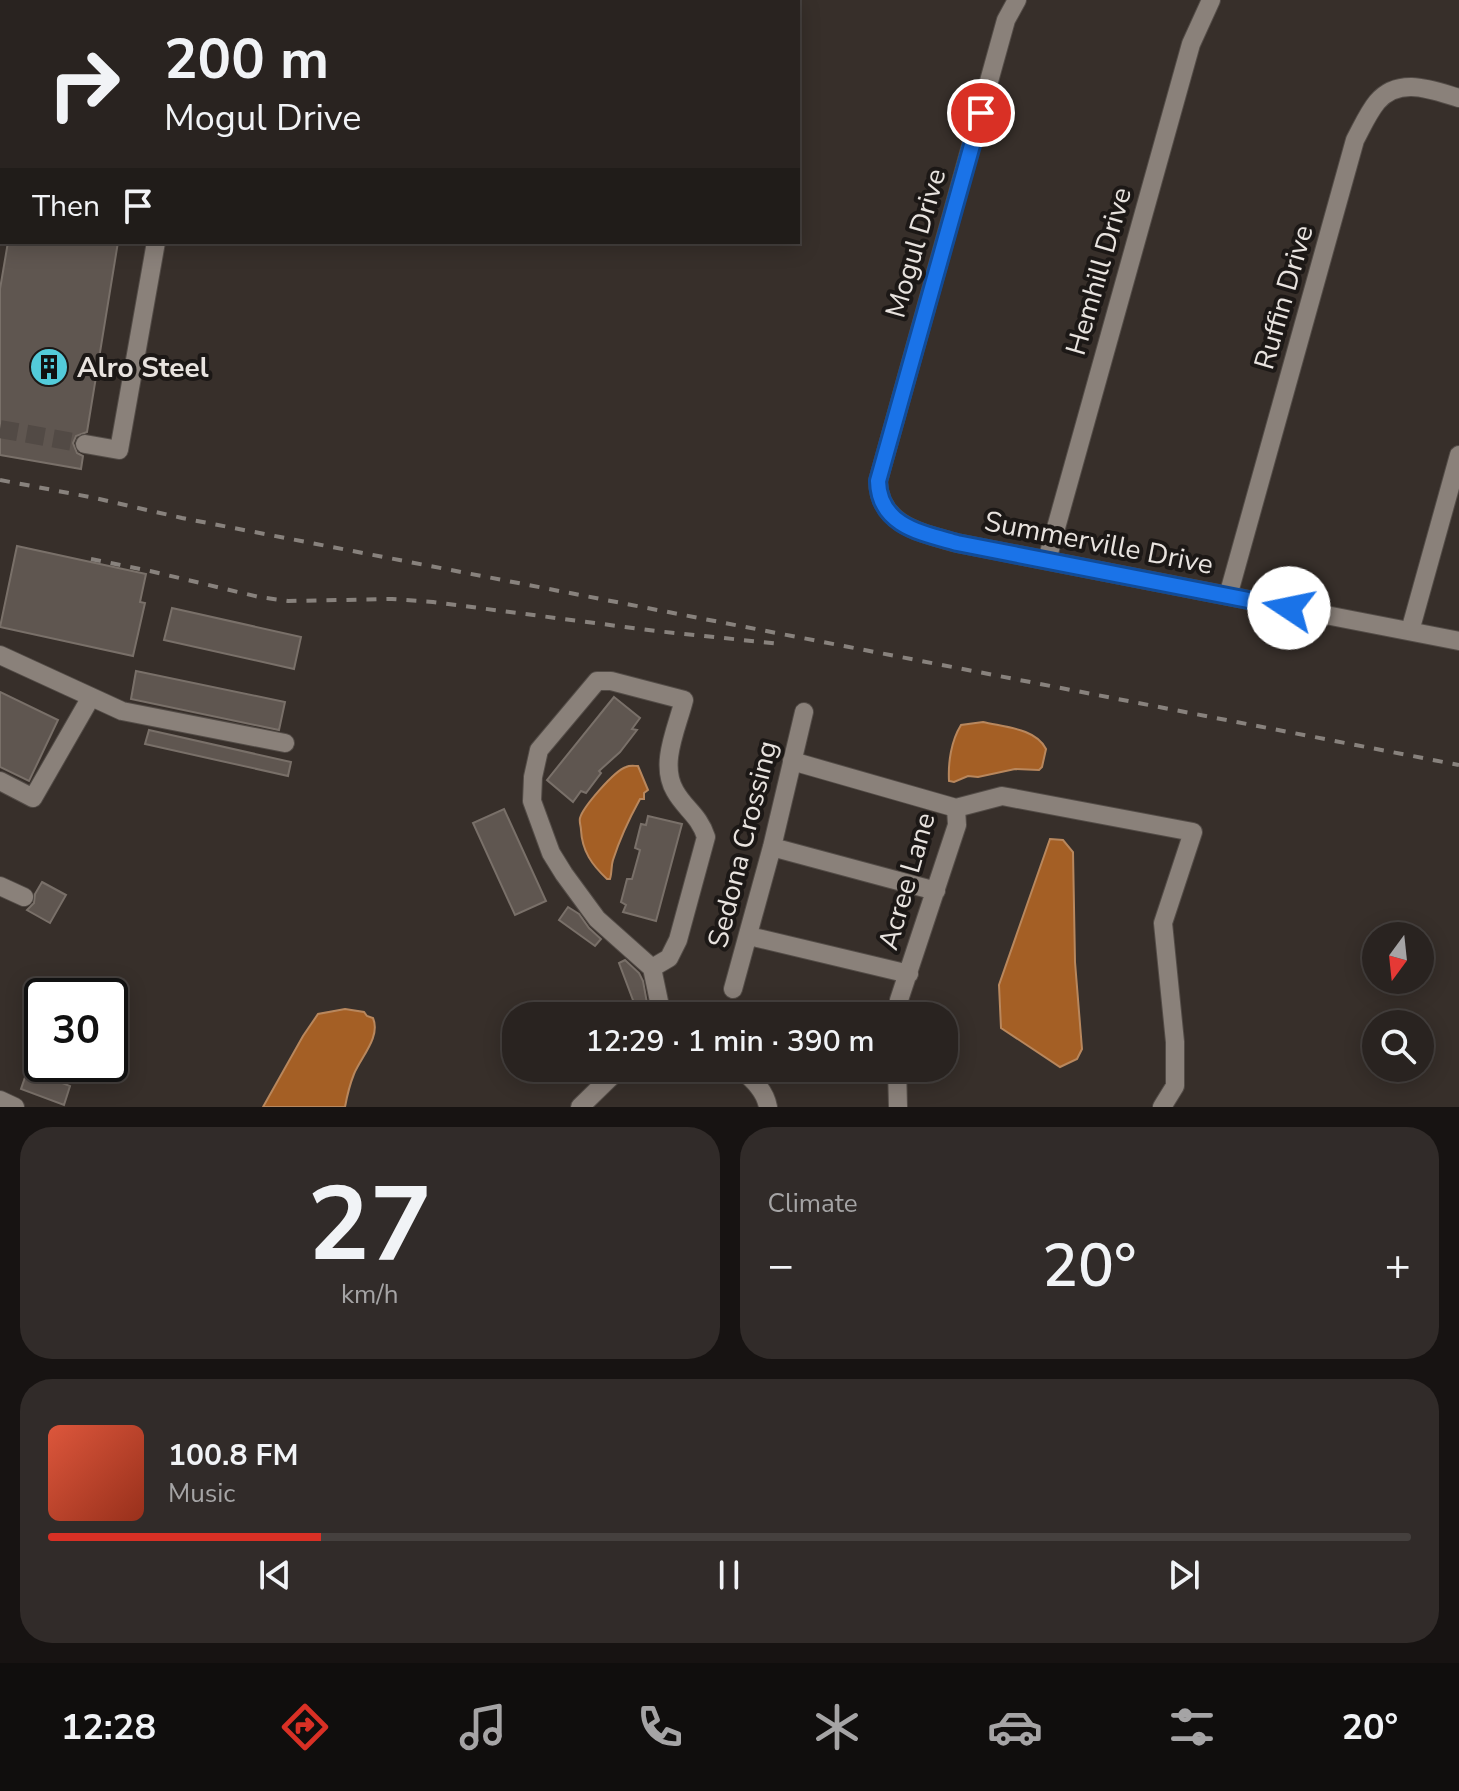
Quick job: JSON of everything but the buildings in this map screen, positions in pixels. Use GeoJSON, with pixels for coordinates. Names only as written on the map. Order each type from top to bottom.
{"type":"FeatureCollection","features":[{"type":"Feature","properties":{"kind":"street","name":"Mogul Drive"},"geometry":{"type":"LineString","coordinates":[[881,503],[878,481],[1006,20],[1017,0]]}},
{"type":"Feature","properties":{"kind":"street","name":"Hemhill Drive"},"geometry":{"type":"LineString","coordinates":[[1047,560],[1191,44],[1211,0]]}},
{"type":"Feature","properties":{"kind":"street","name":"Ruffin Drive"},"geometry":{"type":"LineString","coordinates":[[1228,596],[1355,140],[1379,99],[1395,88],[1427,88],[1459,98]]}},
{"type":"Feature","properties":{"kind":"street"},"geometry":{"type":"LineString","coordinates":[[85,444],[119,450],[156,244]]}},
{"type":"Feature","properties":{"kind":"street"},"geometry":{"type":"LineString","coordinates":[[1410,631],[1459,455]]}},
{"type":"Feature","properties":{"kind":"street","name":"Summerville Drive"},"geometry":{"type":"LineString","coordinates":[[881,503],[890,514],[917,532],[957,543],[1459,641]]}},
{"type":"Feature","properties":{"kind":"street"},"geometry":{"type":"LineString","coordinates":[[0,655],[122,711],[285,743]]}},
{"type":"Feature","properties":{"kind":"street"},"geometry":{"type":"LineString","coordinates":[[652,968],[669,958],[678,940],[706,837],[702,824],[674,790],[669,775],[668,757],[684,700],[611,681],[597,681],[539,750],[532,801],[551,853],[564,874],[597,919],[652,968],[659,1002]]}},
{"type":"Feature","properties":{"kind":"street"},"geometry":{"type":"LineString","coordinates":[[0,781],[33,798],[91,697]]}},
{"type":"Feature","properties":{"kind":"street","name":"Sedona Crossing"},"geometry":{"type":"LineString","coordinates":[[733,989],[772,847],[804,712]]}},
{"type":"Feature","properties":{"kind":"street"},"geometry":{"type":"LineString","coordinates":[[792,761],[956,808]]}},
{"type":"Feature","properties":{"kind":"street","name":"Acree Lane"},"geometry":{"type":"LineString","coordinates":[[899,1002],[957,825],[956,808],[1002,796],[1193,832],[1163,923],[1175,1042],[1175,1086],[1162,1107]]}},
{"type":"Feature","properties":{"kind":"street"},"geometry":{"type":"LineString","coordinates":[[772,847],[936,891]]}},
{"type":"Feature","properties":{"kind":"street"},"geometry":{"type":"LineString","coordinates":[[0,886],[24,897]]}},
{"type":"Feature","properties":{"kind":"street"},"geometry":{"type":"LineString","coordinates":[[749,936],[909,974]]}},
{"type":"Feature","properties":{"kind":"street"},"geometry":{"type":"LineString","coordinates":[[580,1107],[606,1082]]}},
{"type":"Feature","properties":{"kind":"street"},"geometry":{"type":"LineString","coordinates":[[756,1082],[767,1097],[768,1107]]}},
{"type":"Feature","properties":{"kind":"street"},"geometry":{"type":"LineString","coordinates":[[897,1082],[898,1107]]}},
{"type":"Feature","properties":{"kind":"street"},"geometry":{"type":"LineString","coordinates":[[0,1100],[15,1107]]}},
{"type":"Feature","properties":{"kind":"shaded area"},"geometry":{"type":"Polygon","coordinates":[[[983,722],[1035,737],[1046,749],[1042,767],[1039,770],[1015,769],[949,781],[951,752],[961,725],[983,722]]]}},
{"type":"Feature","properties":{"kind":"shaded area"},"geometry":{"type":"Polygon","coordinates":[[[628,766],[638,766],[648,790],[625,829],[613,860],[610,879],[607,879],[586,851],[580,818],[614,775],[628,766]]]}},
{"type":"Feature","properties":{"kind":"shaded area"},"geometry":{"type":"Polygon","coordinates":[[[1050,839],[1063,840],[1073,852],[1075,962],[1082,1049],[1077,1059],[1060,1067],[1001,1028],[999,985],[1050,839]]]}},
{"type":"Feature","properties":{"kind":"shaded area"},"geometry":{"type":"Polygon","coordinates":[[[345,1009],[364,1012],[373,1018],[375,1025],[372,1040],[357,1067],[345,1107],[263,1107],[318,1014],[345,1009]]]}},
{"type":"Feature","properties":{"kind":"tunnel"},"geometry":{"type":"LineString","coordinates":[[0,429],[85,444]]}},
{"type":"Feature","properties":{"kind":"railway"},"geometry":{"type":"LineString","coordinates":[[0,480],[182,518],[1459,765]]}},
{"type":"Feature","properties":{"kind":"railway"},"geometry":{"type":"LineString","coordinates":[[91,559],[288,601],[392,599],[433,602],[781,644]]}},
{"type":"Feature","properties":{"kind":"place","name":"Alro Steel"},"geometry":{"type":"Point","coordinates":[49,367]}},
{"type":"Feature","properties":{"kind":"route"},"geometry":{"type":"LineString","coordinates":[[981,113],[878,481],[881,503],[890,514],[917,532],[957,543],[1289,608]]}}]}
